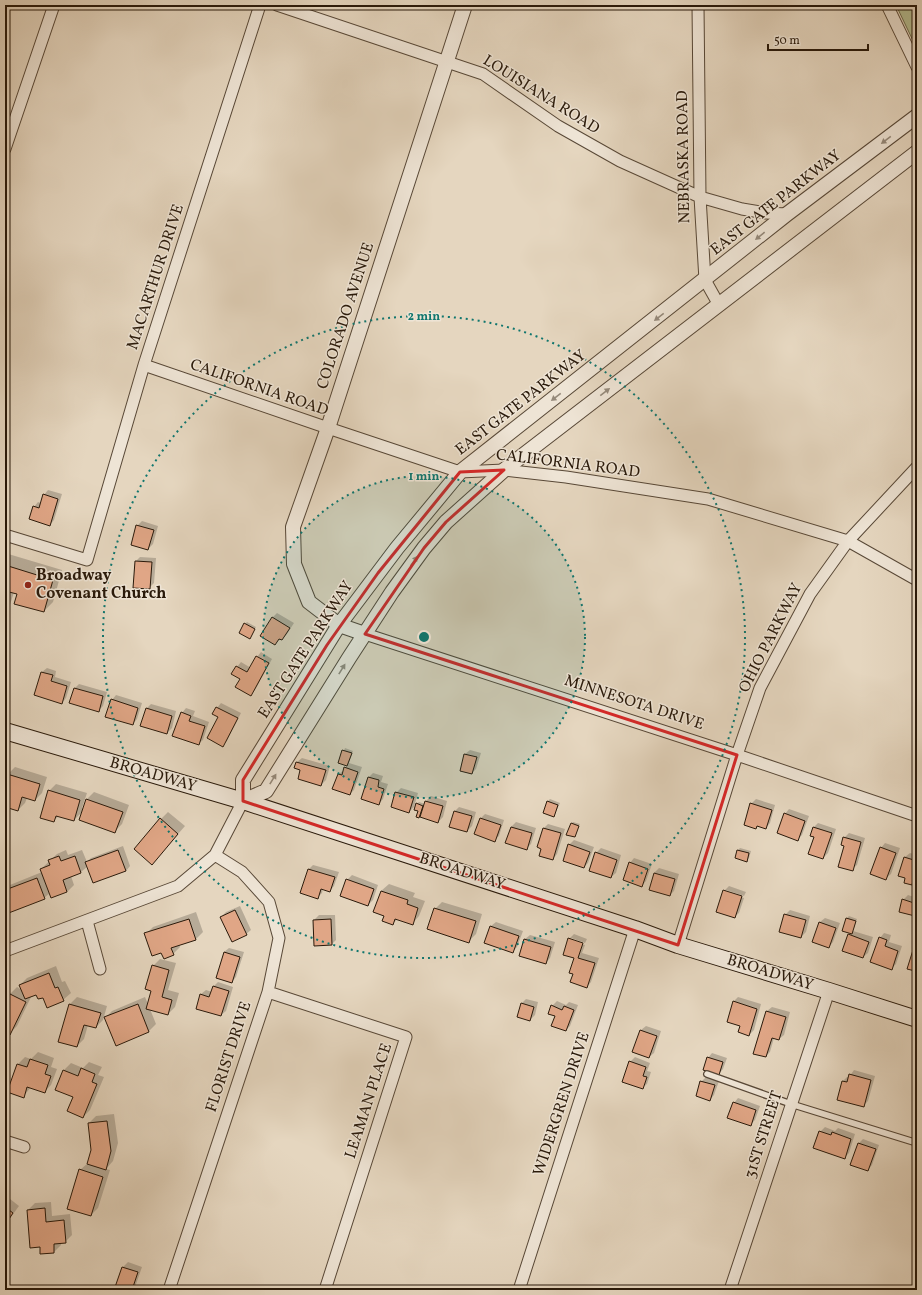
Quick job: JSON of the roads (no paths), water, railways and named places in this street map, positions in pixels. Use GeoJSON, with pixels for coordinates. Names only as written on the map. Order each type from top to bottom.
{"type":"FeatureCollection","features":[{"type":"Feature","properties":{"kind":"main road","name":"BROADWAY"},"geometry":{"type":"LineString","coordinates":[[5,731],[243,801],[635,929],[678,945],[917,1019]]}},
{"type":"Feature","properties":{"kind":"street"},"geometry":{"type":"LineString","coordinates":[[5,149],[54,5]]}},
{"type":"Feature","properties":{"kind":"street","name":"MACARTHUR DRIVE"},"geometry":{"type":"LineString","coordinates":[[5,535],[87,560],[144,365],[260,5]]}},
{"type":"Feature","properties":{"kind":"street","name":"LOUISIANA ROAD"},"geometry":{"type":"LineString","coordinates":[[276,5],[483,74],[571,134],[620,161],[700,197],[742,209],[766,213],[787,214]]}},
{"type":"Feature","properties":{"kind":"street","name":"COLORADO AVENUE"},"geometry":{"type":"LineString","coordinates":[[339,625],[309,602],[294,564],[294,526],[328,428],[465,5]]}},
{"type":"Feature","properties":{"kind":"street","name":"NEBRASKA ROAD"},"geometry":{"type":"LineString","coordinates":[[698,5],[700,197],[705,280],[719,305]]}},
{"type":"Feature","properties":{"kind":"street"},"geometry":{"type":"LineString","coordinates":[[887,5],[917,68]]}},
{"type":"Feature","properties":{"kind":"street","name":"EAST GATE PARKWAY"},"geometry":{"type":"LineString","coordinates":[[5,951],[178,886],[215,854],[243,801],[243,780],[339,625],[397,548],[460,472],[787,214],[917,116]]}},
{"type":"Feature","properties":{"kind":"street"},"geometry":{"type":"LineString","coordinates":[[243,801],[266,792],[392,592],[424,548],[446,522],[504,470],[917,152]]}},
{"type":"Feature","properties":{"kind":"street","name":"CALIFORNIA ROAD"},"geometry":{"type":"LineString","coordinates":[[144,365],[460,472],[504,470],[566,477],[708,499],[848,540],[917,580]]}},
{"type":"Feature","properties":{"kind":"street","name":"OHIO PARKWAY"},"geometry":{"type":"LineString","coordinates":[[678,945],[737,754],[760,688],[810,594],[848,540],[917,467]]}},
{"type":"Feature","properties":{"kind":"street","name":"MINNESOTA DRIVE"},"geometry":{"type":"LineString","coordinates":[[339,625],[737,754],[917,816]]}},
{"type":"Feature","properties":{"kind":"street","name":"FLORIST DRIVE"},"geometry":{"type":"LineString","coordinates":[[169,1290],[268,992],[279,938],[269,902],[242,872],[215,854]]}},
{"type":"Feature","properties":{"kind":"street"},"geometry":{"type":"LineString","coordinates":[[87,921],[100,969]]}},
{"type":"Feature","properties":{"kind":"street","name":"WIDERGREN DRIVE"},"geometry":{"type":"LineString","coordinates":[[519,1290],[635,929]]}},
{"type":"Feature","properties":{"kind":"street","name":"31ST STREET"},"geometry":{"type":"LineString","coordinates":[[730,1290],[829,991]]}},
{"type":"Feature","properties":{"kind":"street","name":"LEAMAN PLACE"},"geometry":{"type":"LineString","coordinates":[[268,992],[406,1037],[326,1290]]}},
{"type":"Feature","properties":{"kind":"street"},"geometry":{"type":"LineString","coordinates":[[5,1141],[24,1147]]}},
{"type":"Feature","properties":{"kind":"lane"},"geometry":{"type":"LineString","coordinates":[[707,1074],[791,1104],[917,1143]]}},
{"type":"Feature","properties":{"kind":"place","name":"Broadway Covenant Church"},"geometry":{"type":"Point","coordinates":[28,585]}}]}
